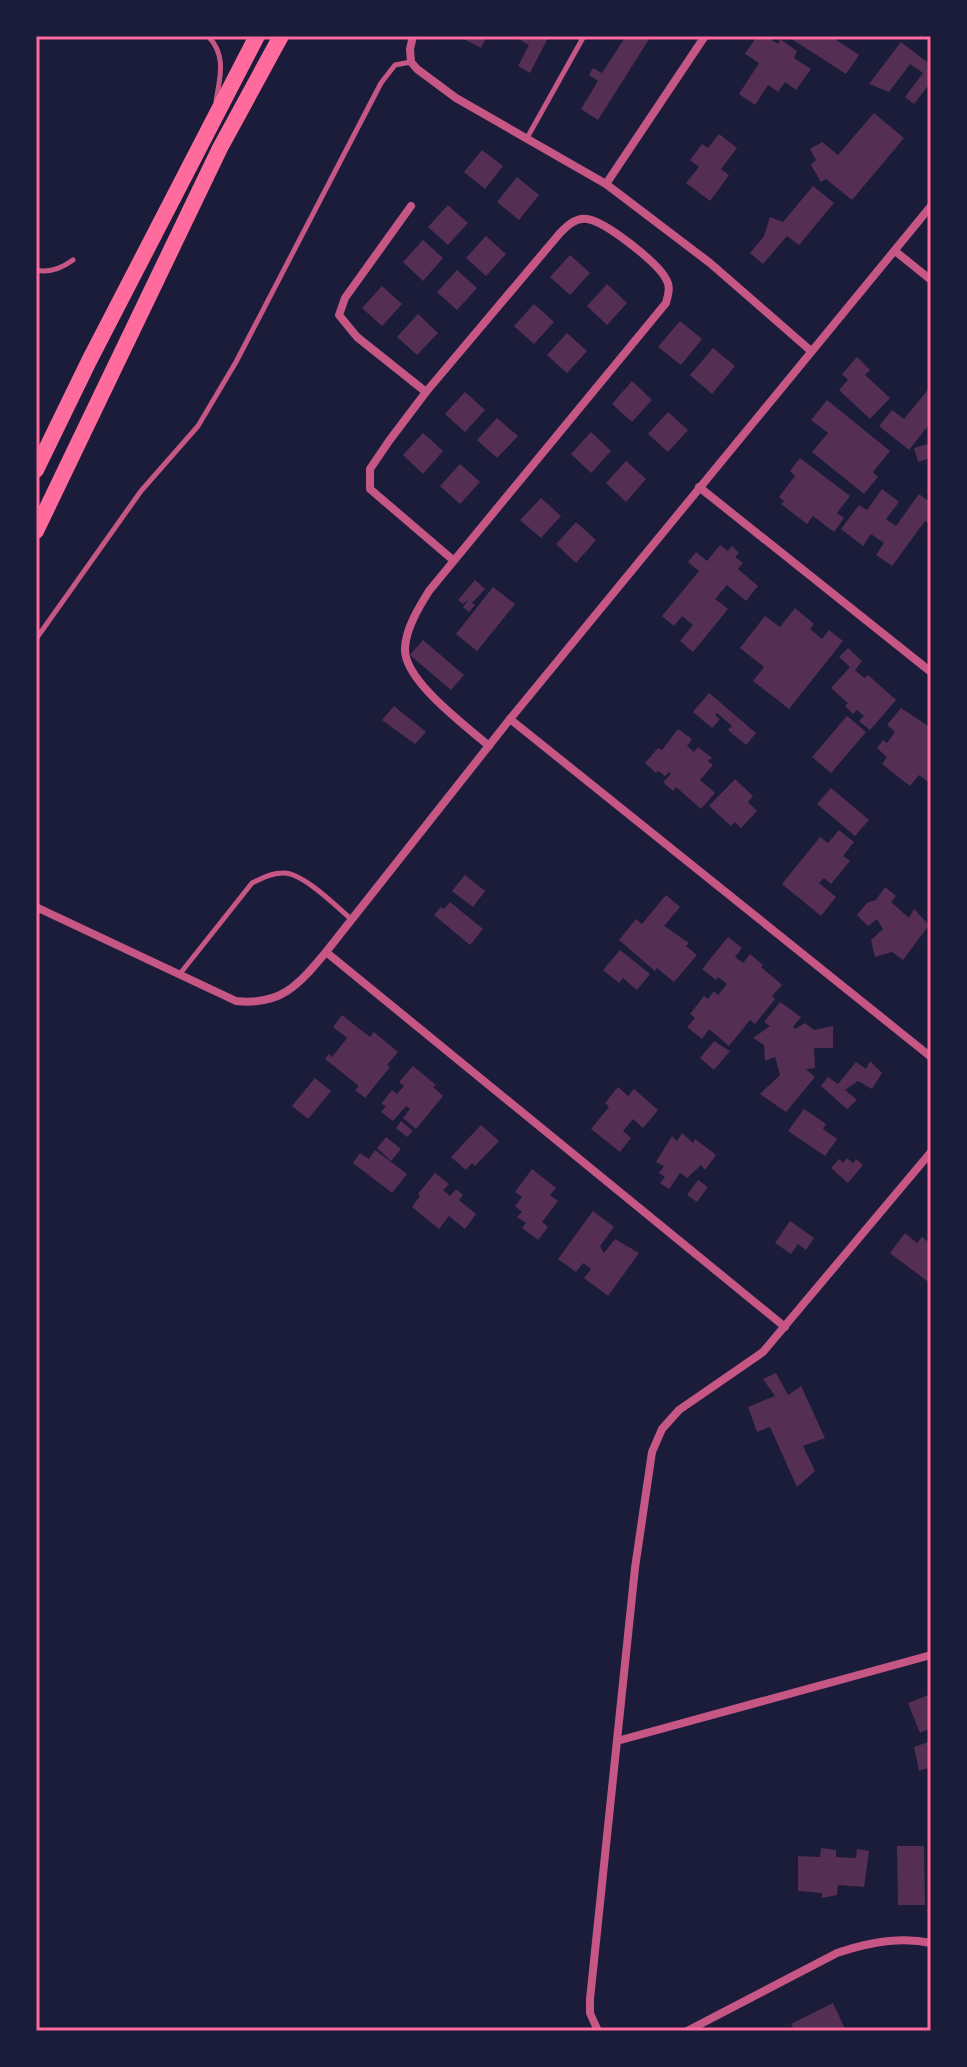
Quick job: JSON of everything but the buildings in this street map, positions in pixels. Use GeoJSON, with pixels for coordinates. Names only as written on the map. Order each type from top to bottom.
{"type":"FeatureCollection","features":[{"type":"Feature","properties":{"kind":"main road"},"geometry":{"type":"LineString","coordinates":[[36,531],[208,173],[281,36]]}},
{"type":"Feature","properties":{"kind":"main road"},"geometry":{"type":"LineString","coordinates":[[36,470],[255,37]]}},
{"type":"Feature","properties":{"kind":"main road"},"geometry":{"type":"LineString","coordinates":[[208,173],[210,148],[250,60],[255,37]]}},
{"type":"Feature","properties":{"kind":"street"},"geometry":{"type":"LineString","coordinates":[[413,36],[411,62],[441,88],[606,184],[710,263],[811,351]]}},
{"type":"Feature","properties":{"kind":"street"},"geometry":{"type":"LineString","coordinates":[[606,184],[705,36]]}},
{"type":"Feature","properties":{"kind":"street"},"geometry":{"type":"LineString","coordinates":[[411,206],[345,298],[339,315],[357,337],[426,392]]}},
{"type":"Feature","properties":{"kind":"street"},"geometry":{"type":"LineString","coordinates":[[36,907],[236,1001],[254,1003],[286,994],[326,952],[510,719],[931,206]]}},
{"type":"Feature","properties":{"kind":"street"},"geometry":{"type":"LineString","coordinates":[[453,560],[378,498],[370,489],[370,469],[426,392],[560,233],[575,221],[588,219],[604,226],[666,278],[669,295],[662,310],[453,560],[418,608],[408,632],[405,657],[421,684],[489,746]]}},
{"type":"Feature","properties":{"kind":"street"},"geometry":{"type":"LineString","coordinates":[[895,251],[931,280]]}},
{"type":"Feature","properties":{"kind":"street"},"geometry":{"type":"LineString","coordinates":[[699,487],[931,672]]}},
{"type":"Feature","properties":{"kind":"street"},"geometry":{"type":"LineString","coordinates":[[510,719],[931,1057]]}},
{"type":"Feature","properties":{"kind":"street"},"geometry":{"type":"LineString","coordinates":[[326,952],[785,1327]]}},
{"type":"Feature","properties":{"kind":"street"},"geometry":{"type":"LineString","coordinates":[[598,2031],[590,2013],[590,1999],[635,1568],[652,1452],[658,1437],[679,1410],[763,1352],[931,1152]]}},
{"type":"Feature","properties":{"kind":"street"},"geometry":{"type":"LineString","coordinates":[[617,1741],[931,1655]]}},
{"type":"Feature","properties":{"kind":"street"},"geometry":{"type":"LineString","coordinates":[[687,2031],[837,1953],[860,1945],[897,1941],[931,1943]]}},
{"type":"Feature","properties":{"kind":"lane"},"geometry":{"type":"LineString","coordinates":[[208,36],[221,60],[213,118]]}},
{"type":"Feature","properties":{"kind":"lane"},"geometry":{"type":"LineString","coordinates":[[527,138],[584,36]]}},
{"type":"Feature","properties":{"kind":"lane"},"geometry":{"type":"LineString","coordinates":[[36,639],[141,491],[198,426],[236,362],[381,83],[395,65],[411,62]]}},
{"type":"Feature","properties":{"kind":"lane"},"geometry":{"type":"LineString","coordinates":[[36,270],[43,272],[58,268],[73,260]]}},
{"type":"Feature","properties":{"kind":"lane"},"geometry":{"type":"LineString","coordinates":[[179,975],[252,883],[266,876],[285,872],[299,877],[352,919]]}}]}
